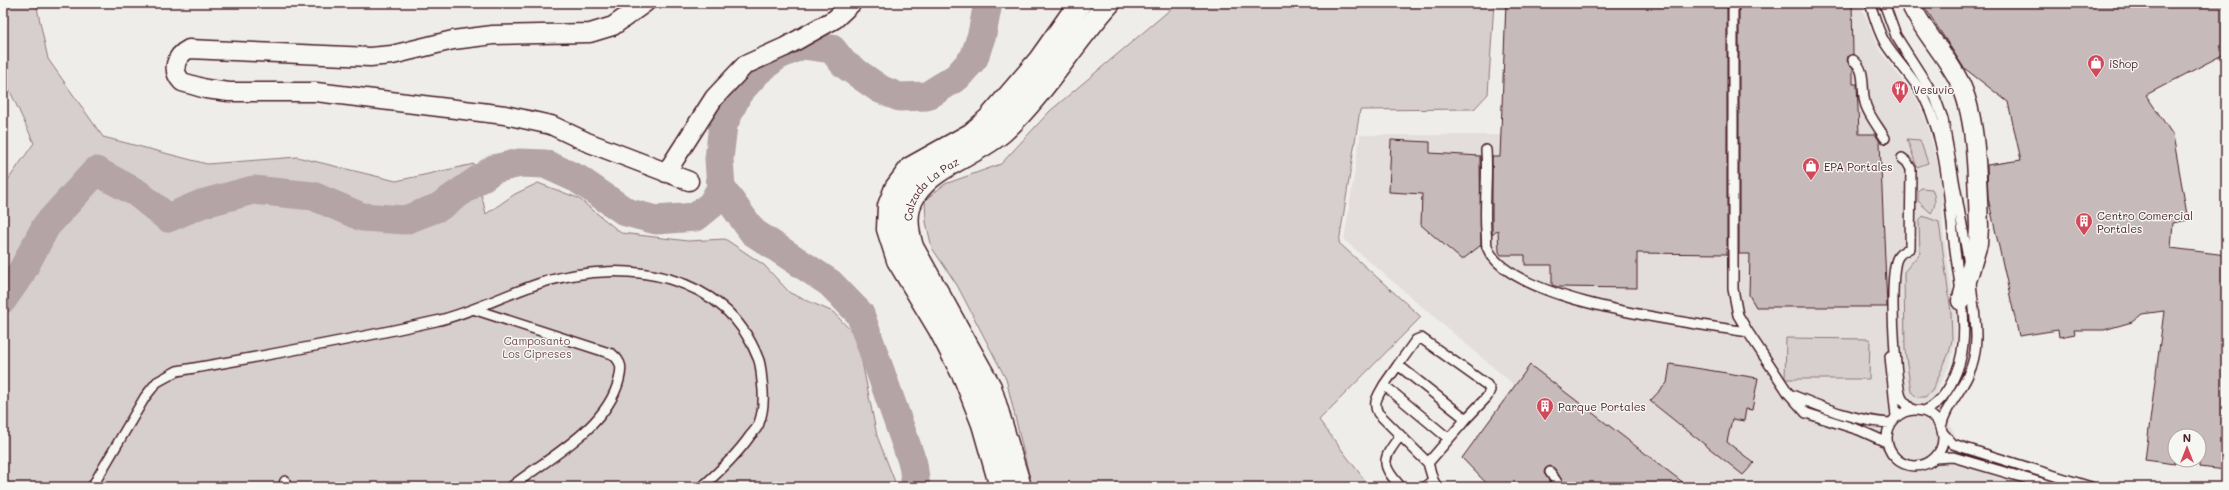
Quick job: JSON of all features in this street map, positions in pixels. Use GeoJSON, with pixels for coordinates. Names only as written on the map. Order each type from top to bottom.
{"type":"FeatureCollection","features":[{"type":"Feature","properties":{"kind":"main road","name":"Calzada La Paz"},"geometry":{"type":"LineString","coordinates":[[1001,487],[983,424],[965,378],[939,328],[898,260],[888,229],[889,206],[896,188],[911,168],[972,134],[990,118],[1039,61],[1080,3]]}},
{"type":"Feature","properties":{"kind":"main road","name":"Calzada La Paz"},"geometry":{"type":"LineString","coordinates":[[1020,487],[993,394],[970,347],[916,255],[908,230],[908,211],[915,194],[928,179],[986,144],[1013,122],[1109,3]]}},
{"type":"Feature","properties":{"kind":"street"},"geometry":{"type":"LineString","coordinates":[[644,3],[613,26],[590,33],[493,35],[453,40],[392,55],[370,57],[190,49],[180,55],[177,60],[175,71],[178,77],[187,85],[206,90],[230,92],[316,92],[505,115],[551,126],[587,142],[689,181]]}},
{"type":"Feature","properties":{"kind":"street"},"geometry":{"type":"LineString","coordinates":[[666,173],[714,98],[745,65],[785,47],[835,19],[852,3]]}},
{"type":"Feature","properties":{"kind":"street"},"geometry":{"type":"LineString","coordinates":[[1910,3],[1918,21],[1959,81],[1970,116],[1979,226],[1978,244],[1962,301]]}},
{"type":"Feature","properties":{"kind":"lane"},"geometry":{"type":"LineString","coordinates":[[1733,3],[1733,289],[1738,315],[1789,394],[1806,413],[1858,430],[1886,442]]}},
{"type":"Feature","properties":{"kind":"lane"},"geometry":{"type":"LineString","coordinates":[[1870,3],[1885,42],[1925,98],[1935,124],[1945,173],[1962,301],[1963,345],[1956,372],[1941,399],[1934,407],[1924,411]]}},
{"type":"Feature","properties":{"kind":"lane"},"geometry":{"type":"LineString","coordinates":[[1884,3],[1896,36],[1935,97],[1943,119],[1970,273],[1977,339],[1974,356],[1969,374],[1944,414],[1942,446],[1935,458]]}},
{"type":"Feature","properties":{"kind":"lane"},"geometry":{"type":"LineString","coordinates":[[1853,60],[1858,64],[1864,80],[1866,105],[1885,138]]}},
{"type":"Feature","properties":{"kind":"lane"},"geometry":{"type":"LineString","coordinates":[[1486,150],[1487,247],[1501,264],[1535,287],[1606,309],[1748,332]]}},
{"type":"Feature","properties":{"kind":"lane"},"geometry":{"type":"LineString","coordinates":[[1902,158],[1907,162],[1911,169],[1910,248],[1898,257],[1891,274],[1891,380],[1893,420],[1886,442],[1889,451],[1902,464],[1919,466],[1935,458],[1954,456],[2051,486]]}},
{"type":"Feature","properties":{"kind":"lane"},"geometry":{"type":"LineString","coordinates":[[92,487],[145,397],[157,382],[177,371],[314,347],[438,320],[476,310],[509,294],[547,281],[593,272],[651,274],[680,281],[713,298],[743,329],[759,359],[764,398],[759,424],[733,460],[702,487]]}},
{"type":"Feature","properties":{"kind":"lane"},"geometry":{"type":"LineString","coordinates":[[1891,274],[1898,382],[1901,397],[1906,405],[1913,410],[1924,411],[1931,415],[1953,444],[2091,487]]}},
{"type":"Feature","properties":{"kind":"lane"},"geometry":{"type":"LineString","coordinates":[[476,310],[612,354],[619,360],[622,371],[616,391],[603,412],[583,432],[511,487]]}},
{"type":"Feature","properties":{"kind":"lane"},"geometry":{"type":"LineString","coordinates":[[1425,487],[1435,484],[1428,463],[1378,413],[1375,407],[1376,400],[1384,385],[1416,340],[1421,338],[1487,385],[1490,390],[1487,397],[1428,463]]}},
{"type":"Feature","properties":{"kind":"lane"},"geometry":{"type":"LineString","coordinates":[[1398,365],[1466,419]]}},
{"type":"Feature","properties":{"kind":"lane"},"geometry":{"type":"LineString","coordinates":[[1384,385],[1449,439]]}},
{"type":"Feature","properties":{"kind":"lane"},"geometry":{"type":"LineString","coordinates":[[1789,394],[1836,413],[1872,422],[1893,420],[1913,410]]}},
{"type":"Feature","properties":{"kind":"lane"},"geometry":{"type":"LineString","coordinates":[[1400,436],[1386,454],[1385,462],[1387,471],[1401,487]]}},
{"type":"Feature","properties":{"kind":"lane"},"geometry":{"type":"LineString","coordinates":[[1550,472],[1560,487]]}},
{"type":"Feature","properties":{"kind":"shaded area"},"geometry":{"type":"Polygon","coordinates":[[[1505,3],[1860,3],[1879,49],[1918,101],[1927,123],[1938,166],[1942,189],[1943,230],[1956,313],[1956,341],[1949,367],[1936,391],[1969,468],[2032,487],[1490,487],[1462,458],[1514,385],[1344,240],[1360,135],[1501,135],[1505,3]]]}},
{"type":"Feature","properties":{"kind":"green space","name":"Camposanto Los Cipreses"},"geometry":{"type":"Polygon","coordinates":[[[3,3],[36,3],[48,59],[103,137],[207,164],[297,157],[396,181],[474,164],[486,214],[515,194],[538,183],[578,198],[621,233],[688,241],[725,239],[764,265],[790,293],[833,312],[857,337],[877,436],[897,487],[3,487],[3,187],[34,143],[3,76],[3,3]]]}},
{"type":"Feature","properties":{"kind":"green space"},"geometry":{"type":"Polygon","coordinates":[[[1178,3],[1494,3],[1488,94],[1474,109],[1360,110],[1339,243],[1421,317],[1319,420],[1370,487],[1032,487],[1006,379],[957,285],[932,248],[926,222],[925,200],[945,184],[1001,164],[1050,111],[1178,3]]]}},
{"type":"Feature","properties":{"kind":"green space"},"geometry":{"type":"Polygon","coordinates":[[[1907,139],[1920,140],[1928,163],[1917,167],[1907,139]]]}},
{"type":"Feature","properties":{"kind":"green space"},"geometry":{"type":"Polygon","coordinates":[[[1921,188],[1932,189],[1935,202],[1931,213],[1918,201],[1918,191],[1921,188]]]}},
{"type":"Feature","properties":{"kind":"green space"},"geometry":{"type":"Polygon","coordinates":[[[1923,216],[1939,222],[1951,312],[1952,340],[1949,353],[1932,391],[1925,397],[1917,397],[1911,392],[1905,350],[1904,272],[1920,253],[1919,222],[1923,216]]]}},
{"type":"Feature","properties":{"kind":"green space"},"geometry":{"type":"Polygon","coordinates":[[[1786,338],[1870,339],[1869,379],[1785,379],[1786,338]]]}},
{"type":"Feature","properties":{"kind":"building"},"geometry":{"type":"Polygon","coordinates":[[[1506,3],[1727,3],[1727,254],[1637,253],[1637,288],[1558,287],[1552,285],[1552,265],[1525,265],[1525,255],[1501,255],[1499,252],[1498,230],[1492,235],[1492,157],[1500,157],[1506,3]]]}},
{"type":"Feature","properties":{"kind":"building","name":"EPA Portales"},"geometry":{"type":"Polygon","coordinates":[[[1739,3],[1852,3],[1853,54],[1848,56],[1847,61],[1853,68],[1853,84],[1857,84],[1859,134],[1875,134],[1880,142],[1887,307],[1756,307],[1749,295],[1750,254],[1739,254],[1739,3]]]}},
{"type":"Feature","properties":{"kind":"building","name":"Centro Comercial Portales"},"geometry":{"type":"Polygon","coordinates":[[[1922,3],[2226,3],[2226,53],[2146,95],[2173,135],[2188,220],[2173,223],[2171,248],[2226,255],[2226,470],[2207,468],[2207,428],[2167,428],[2167,463],[2145,460],[2164,311],[2142,314],[2132,322],[2104,330],[2074,330],[2075,334],[2059,337],[2058,330],[2019,336],[1988,198],[1987,165],[2021,160],[2008,102],[1964,68],[1922,3]]]}},
{"type":"Feature","properties":{"kind":"building"},"geometry":{"type":"Polygon","coordinates":[[[1391,140],[1430,142],[1430,153],[1480,156],[1481,245],[1462,260],[1421,225],[1422,194],[1389,192],[1391,140]]]}},
{"type":"Feature","properties":{"kind":"building"},"geometry":{"type":"Polygon","coordinates":[[[1670,364],[1758,378],[1752,410],[1746,409],[1744,421],[1732,419],[1727,442],[1754,463],[1743,475],[1650,401],[1667,383],[1670,364]]]}},
{"type":"Feature","properties":{"kind":"building","name":"Parque Portales"},"geometry":{"type":"Polygon","coordinates":[[[1530,365],[1689,487],[1566,487],[1555,469],[1550,466],[1545,469],[1544,473],[1553,487],[1490,487],[1462,458],[1530,365]]]}},
{"type":"Feature","properties":{"kind":"waterway"},"geometry":{"type":"LineString","coordinates":[[916,487],[913,464],[860,314],[830,283],[753,232],[721,188],[719,159],[723,125],[738,93],[757,72],[777,56],[802,45],[832,49],[844,64],[880,89],[899,97],[927,96],[957,77],[974,58],[982,34],[988,3]]}},
{"type":"Feature","properties":{"kind":"waterway"},"geometry":{"type":"LineString","coordinates":[[3,299],[21,273],[46,226],[96,171],[137,193],[168,218],[201,204],[253,190],[313,196],[362,217],[405,220],[439,207],[494,169],[520,163],[545,164],[578,179],[626,212],[656,220],[696,217],[712,204],[721,188]]}},
{"type":"Feature","properties":{"kind":"place","name":"iShop"},"geometry":{"type":"Point","coordinates":[2096,78]}},
{"type":"Feature","properties":{"kind":"place","name":"Vesuvio"},"geometry":{"type":"Point","coordinates":[1900,104]}},
{"type":"Feature","properties":{"kind":"place","name":"EPA Portales"},"geometry":{"type":"Point","coordinates":[1811,181]}},
{"type":"Feature","properties":{"kind":"place","name":"Centro Comercial Portales"},"geometry":{"type":"Point","coordinates":[2084,236]}},
{"type":"Feature","properties":{"kind":"place","name":"Parque Portales"},"geometry":{"type":"Point","coordinates":[1545,421]}}]}
